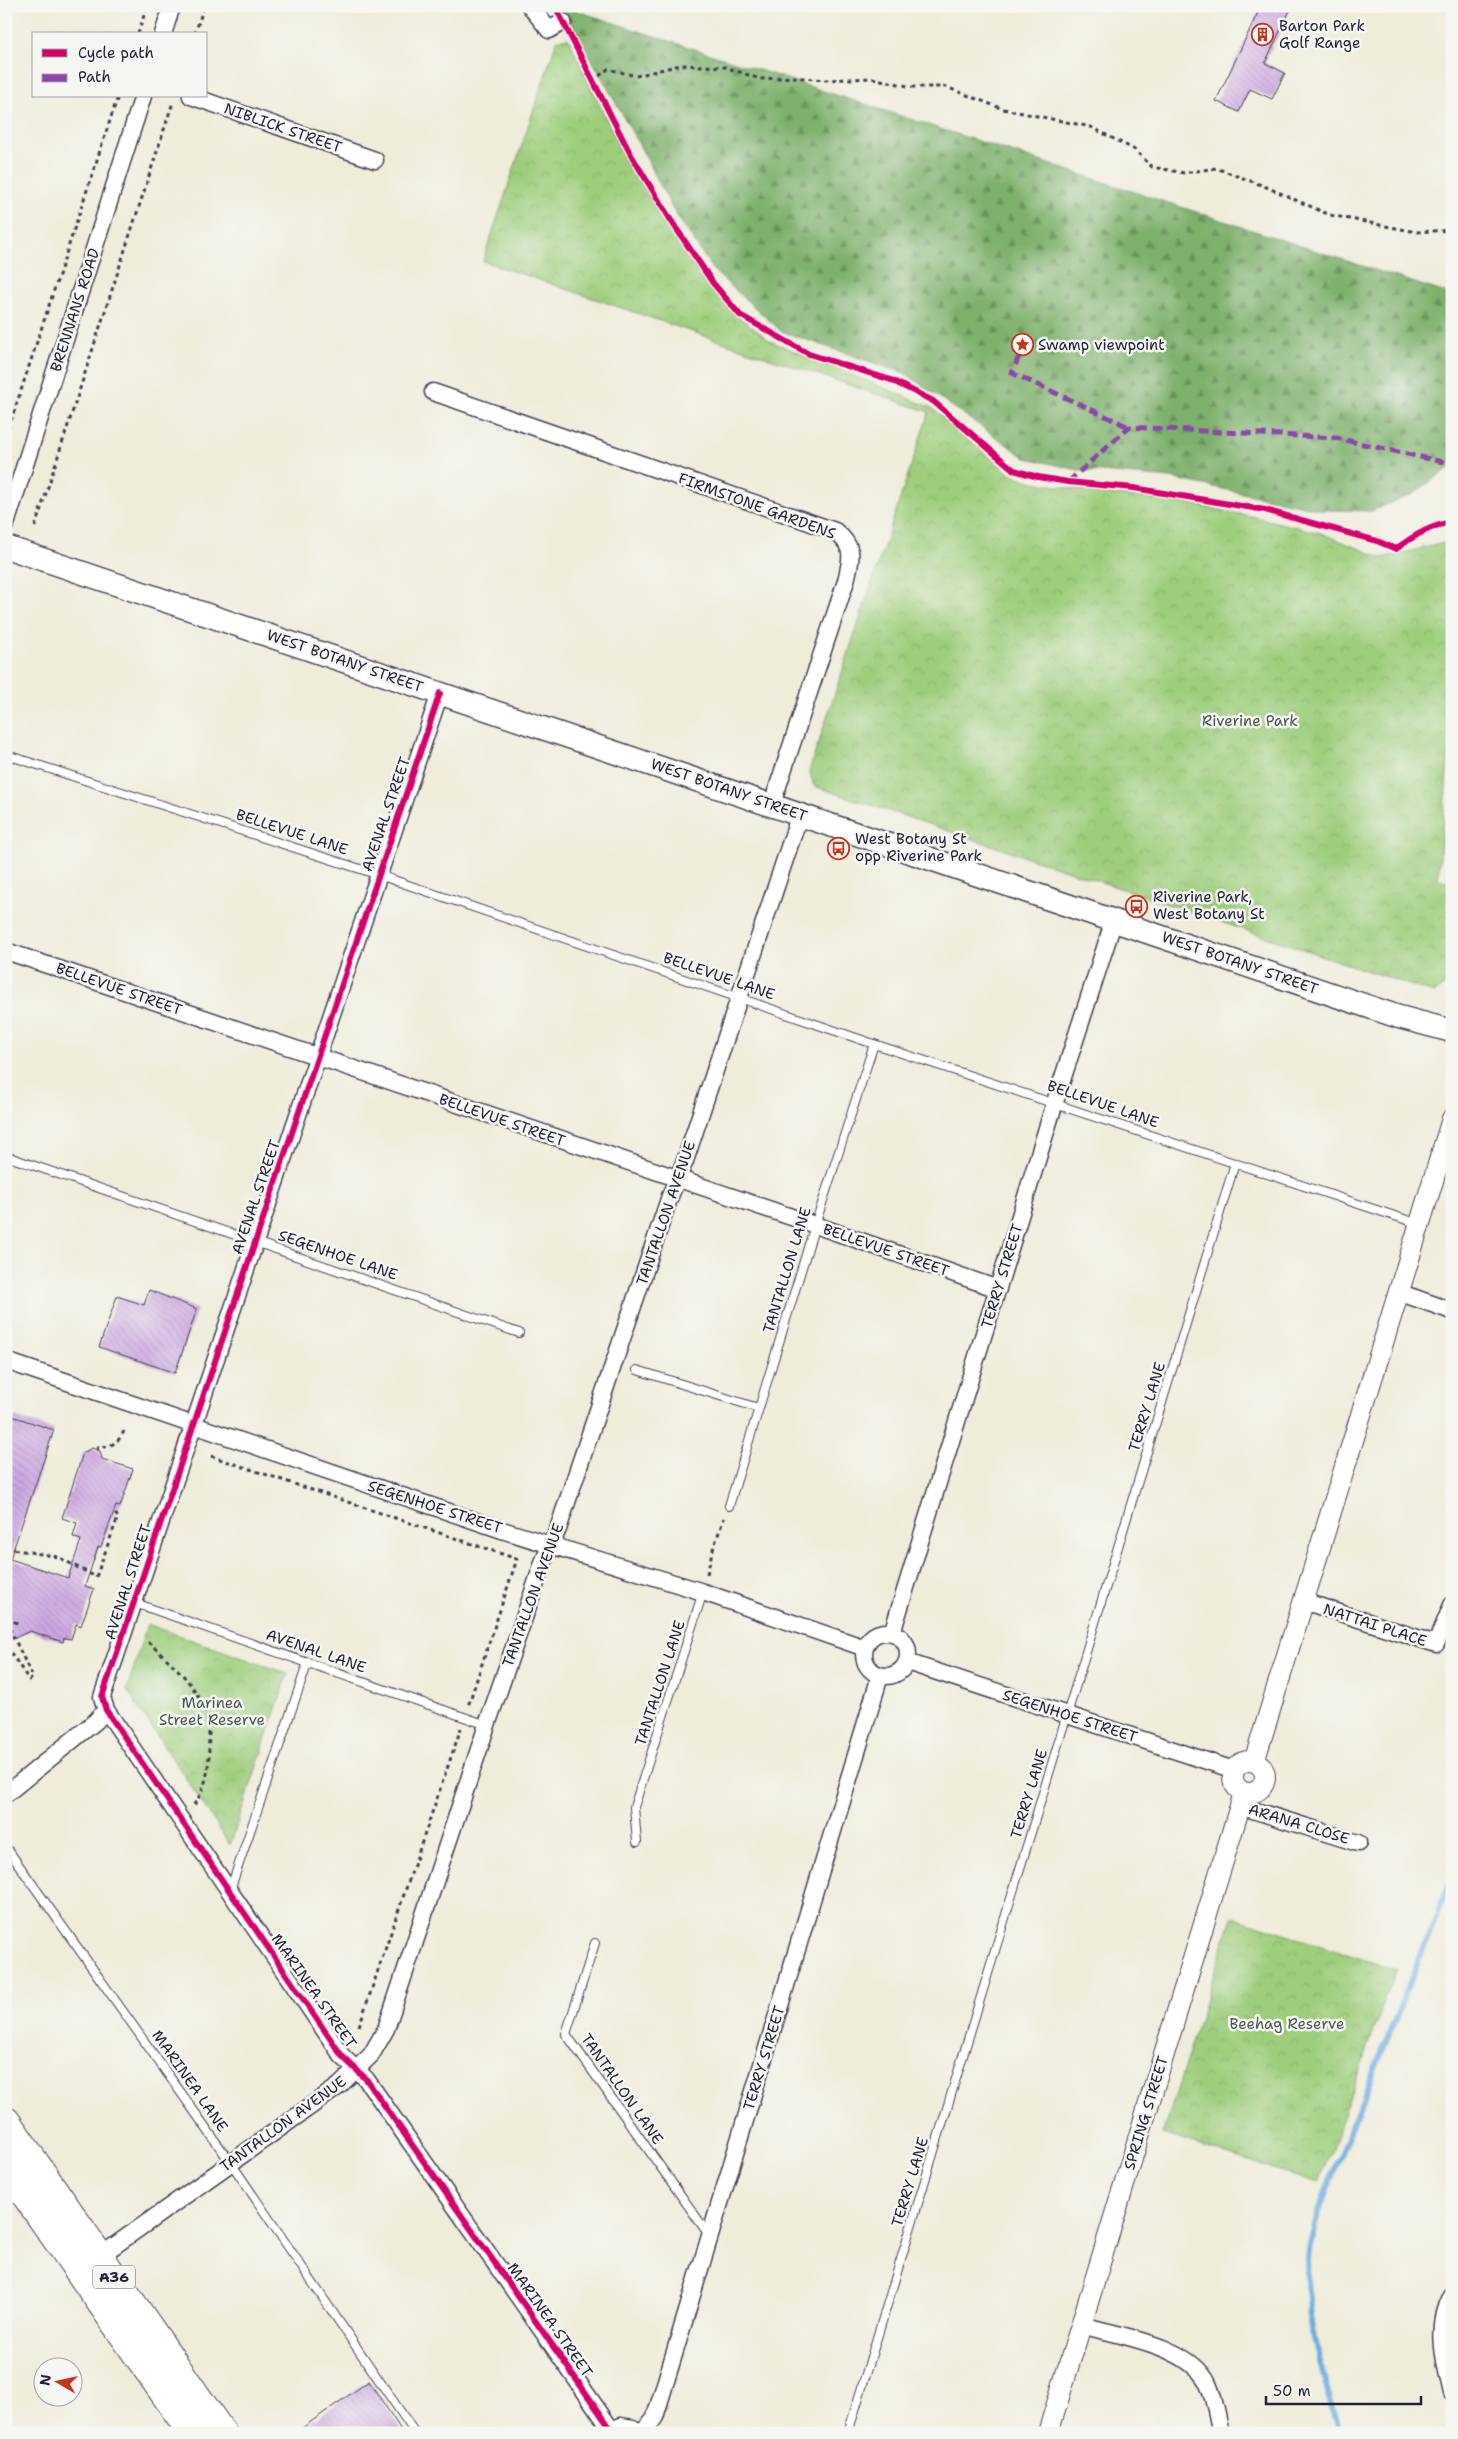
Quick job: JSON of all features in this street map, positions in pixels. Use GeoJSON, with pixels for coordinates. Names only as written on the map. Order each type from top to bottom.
{"type":"FeatureCollection","features":[{"type":"Feature","properties":{"kind":"highway","name":"A36"},"geometry":{"type":"LineString","coordinates":[[6,2121],[222,2433]]}},
{"type":"Feature","properties":{"kind":"highway","name":"A36"},"geometry":{"type":"LineString","coordinates":[[6,2167],[192,2433]]}},
{"type":"Feature","properties":{"kind":"main road","name":"WEST BOTANY STREET"},"geometry":{"type":"LineString","coordinates":[[6,547],[1399,1017],[1452,1031]]}},
{"type":"Feature","properties":{"kind":"street"},"geometry":{"type":"LineString","coordinates":[[164,32],[172,6]]}},
{"type":"Feature","properties":{"kind":"street"},"geometry":{"type":"LineString","coordinates":[[530,6],[549,30],[563,22]]}},
{"type":"Feature","properties":{"kind":"street","name":"BRENNANS ROAD"},"geometry":{"type":"LineString","coordinates":[[6,524],[142,98]]}},
{"type":"Feature","properties":{"kind":"street","name":"NIBLICK STREET"},"geometry":{"type":"LineString","coordinates":[[197,98],[375,160]]}},
{"type":"Feature","properties":{"kind":"street","name":"FIRMSTONE GARDENS"},"geometry":{"type":"LineString","coordinates":[[433,392],[835,532],[845,540],[850,549],[851,560],[846,581],[772,804]]}},
{"type":"Feature","properties":{"kind":"street","name":"AVENAL STREET"},"geometry":{"type":"LineString","coordinates":[[106,1710],[102,1697],[440,693]]}},
{"type":"Feature","properties":{"kind":"street","name":"TANTALLON AVENUE"},"geometry":{"type":"LineString","coordinates":[[100,2256],[339,2086],[371,2055],[386,2029],[487,1726],[552,1544],[677,1180],[800,814]]}},
{"type":"Feature","properties":{"kind":"street","name":"TERRY STREET"},"geometry":{"type":"LineString","coordinates":[[892,1633],[1055,1102],[1114,920]]}},
{"type":"Feature","properties":{"kind":"street","name":"BELLEVUE STREET"},"geometry":{"type":"LineString","coordinates":[[6,950],[677,1180],[815,1225],[998,1290]]}},
{"type":"Feature","properties":{"kind":"street"},"geometry":{"type":"LineString","coordinates":[[1254,1762],[1452,1119]]}},
{"type":"Feature","properties":{"kind":"street"},"geometry":{"type":"LineString","coordinates":[[1398,1292],[1452,1311]]}},
{"type":"Feature","properties":{"kind":"street","name":"SEGENHOE STREET"},"geometry":{"type":"LineString","coordinates":[[6,1360],[493,1527],[703,1592],[865,1648]]}},
{"type":"Feature","properties":{"kind":"street","name":"NATTAI PLACE"},"geometry":{"type":"LineString","coordinates":[[1303,1601],[1436,1644],[1452,1605]]}},
{"type":"Feature","properties":{"kind":"street"},"geometry":{"type":"LineString","coordinates":[[892,1633],[904,1642],[907,1648],[907,1662],[896,1674],[880,1676],[867,1665],[864,1657],[865,1648],[873,1637],[892,1633]]}},
{"type":"Feature","properties":{"kind":"street","name":"SEGENHOE STREET"},"geometry":{"type":"LineString","coordinates":[[907,1662],[1234,1770]]}},
{"type":"Feature","properties":{"kind":"street","name":"TERRY STREET"},"geometry":{"type":"LineString","coordinates":[[637,2433],[648,2426],[655,2417],[880,1676]]}},
{"type":"Feature","properties":{"kind":"street"},"geometry":{"type":"LineString","coordinates":[[6,1794],[96,1721],[106,1710]]}},
{"type":"Feature","properties":{"kind":"street","name":"MARINEA STREET"},"geometry":{"type":"LineString","coordinates":[[106,1710],[342,2056],[371,2087],[609,2431]]}},
{"type":"Feature","properties":{"kind":"street"},"geometry":{"type":"LineString","coordinates":[[1244,1762],[1254,1762],[1262,1768],[1265,1779],[1260,1790],[1242,1799],[1234,1784],[1234,1770],[1244,1762]]}},
{"type":"Feature","properties":{"kind":"street","name":"ARANA CLOSE"},"geometry":{"type":"LineString","coordinates":[[1242,1799],[1358,1843]]}},
{"type":"Feature","properties":{"kind":"street","name":"SPRING STREET"},"geometry":{"type":"LineString","coordinates":[[1048,2433],[1242,1799]]}},
{"type":"Feature","properties":{"kind":"street"},"geometry":{"type":"LineString","coordinates":[[1452,2295],[1446,2306],[1441,2328],[1444,2362],[1452,2393]]}},
{"type":"Feature","properties":{"kind":"street"},"geometry":{"type":"LineString","coordinates":[[1081,2325],[1172,2351],[1192,2364],[1208,2383],[1221,2433]]}},
{"type":"Feature","properties":{"kind":"street"},"geometry":{"type":"LineString","coordinates":[[609,2431],[616,2426],[628,2426],[637,2433]]}},
{"type":"Feature","properties":{"kind":"lane","name":"BELLEVUE LANE"},"geometry":{"type":"LineString","coordinates":[[10,756],[379,875],[874,1044],[1055,1102],[1235,1164],[1419,1224]]}},
{"type":"Feature","properties":{"kind":"lane","name":"TANTALLON LANE"},"geometry":{"type":"LineString","coordinates":[[729,1506],[815,1225],[874,1044]]}},
{"type":"Feature","properties":{"kind":"lane","name":"SEGENHOE LANE"},"geometry":{"type":"LineString","coordinates":[[6,1156],[255,1240],[519,1333]]}},
{"type":"Feature","properties":{"kind":"lane","name":"TERRY LANE"},"geometry":{"type":"LineString","coordinates":[[848,2433],[1235,1164]]}},
{"type":"Feature","properties":{"kind":"lane"},"geometry":{"type":"LineString","coordinates":[[637,1370],[758,1408]]}},
{"type":"Feature","properties":{"kind":"lane","name":"TANTALLON LANE"},"geometry":{"type":"LineString","coordinates":[[637,1842],[634,1807],[703,1592]]}},
{"type":"Feature","properties":{"kind":"lane","name":"AVENAL LANE"},"geometry":{"type":"LineString","coordinates":[[134,1603],[308,1662],[487,1726]]}},
{"type":"Feature","properties":{"kind":"lane"},"geometry":{"type":"LineString","coordinates":[[230,1890],[308,1662]]}},
{"type":"Feature","properties":{"kind":"lane","name":"MARINEA LANE"},"geometry":{"type":"LineString","coordinates":[[6,1847],[231,2163],[416,2433]]}},
{"type":"Feature","properties":{"kind":"lane","name":"TANTALLON LANE"},"geometry":{"type":"LineString","coordinates":[[595,1944],[566,2034],[710,2237]]}},
{"type":"Feature","properties":{"kind":"path"},"geometry":{"type":"LineString","coordinates":[[139,32],[147,6]]}},
{"type":"Feature","properties":{"kind":"path"},"geometry":{"type":"LineString","coordinates":[[196,32],[204,6]]}},
{"type":"Feature","properties":{"kind":"path"},"geometry":{"type":"LineString","coordinates":[[593,81],[608,69],[636,76],[680,64],[725,67],[760,79],[793,77],[825,80],[872,78],[912,87],[946,87],[1003,110],[1091,128],[1135,150],[1152,167],[1184,173],[1216,168],[1264,186],[1330,215],[1416,232],[1452,230]]}},
{"type":"Feature","properties":{"kind":"path"},"geometry":{"type":"LineString","coordinates":[[588,72],[597,89]]}},
{"type":"Feature","properties":{"kind":"path"},"geometry":{"type":"LineString","coordinates":[[6,436],[117,98]]}},
{"type":"Feature","properties":{"kind":"path"},"geometry":{"type":"LineString","coordinates":[[35,527],[174,98]]}},
{"type":"Feature","properties":{"kind":"path"},"geometry":{"type":"LineString","coordinates":[[97,1450],[98,1447],[115,1443],[121,1439],[125,1428]]}},
{"type":"Feature","properties":{"kind":"path"},"geometry":{"type":"LineString","coordinates":[[210,1456],[517,1560],[359,2026]]}},
{"type":"Feature","properties":{"kind":"path"},"geometry":{"type":"LineString","coordinates":[[6,1548],[58,1557],[96,1577],[118,1517],[114,1512]]}},
{"type":"Feature","properties":{"kind":"path"},"geometry":{"type":"LineString","coordinates":[[703,1592],[717,1534]]}},
{"type":"Feature","properties":{"kind":"path"},"geometry":{"type":"LineString","coordinates":[[6,1620],[20,1624]]}},
{"type":"Feature","properties":{"kind":"path"},"geometry":{"type":"LineString","coordinates":[[6,1620],[33,1678],[29,1680],[11,1653]]}},
{"type":"Feature","properties":{"kind":"path"},"geometry":{"type":"LineString","coordinates":[[6,1633],[7,1638]]}},
{"type":"Feature","properties":{"kind":"path"},"geometry":{"type":"LineString","coordinates":[[148,1642],[176,1666],[198,1695],[208,1720],[209,1758],[206,1780],[199,1798],[182,1820]]}},
{"type":"Feature","properties":{"kind":"green space"},"geometry":{"type":"Polygon","coordinates":[[[562,6],[1452,295],[1452,466],[1413,494],[1372,511],[1323,510],[1171,478],[1078,470],[1026,458],[906,374],[781,331],[714,271],[673,210],[647,159],[562,6]]]}},
{"type":"Feature","properties":{"kind":"green space","name":"Riverine Park"},"geometry":{"type":"Polygon","coordinates":[[[568,38],[620,148],[698,271],[732,311],[770,341],[932,408],[1010,474],[1033,482],[1110,495],[1175,501],[1255,517],[1321,533],[1382,558],[1452,541],[1452,750],[1449,750],[1438,879],[1452,882],[1452,973],[1445,985],[1434,993],[814,786],[809,771],[929,412],[483,261],[557,40],[568,38]]]}},
{"type":"Feature","properties":{"kind":"green space","name":"Marinea Street Reserve"},"geometry":{"type":"Polygon","coordinates":[[[147,1624],[288,1674],[263,1747],[263,1753],[261,1754],[230,1845],[127,1690],[147,1624]]]}},
{"type":"Feature","properties":{"kind":"green space","name":"Beehag Reserve"},"geometry":{"type":"Polygon","coordinates":[[[1232,1917],[1396,1970],[1319,2183],[1163,2134],[1232,1917]]]}},
{"type":"Feature","properties":{"kind":"building","name":"Barton Park Golf Range"},"geometry":{"type":"Polygon","coordinates":[[[1261,6],[1292,6],[1265,63],[1285,73],[1272,99],[1250,89],[1239,112],[1216,101],[1261,6]]]}},
{"type":"Feature","properties":{"kind":"building"},"geometry":{"type":"Polygon","coordinates":[[[149,1290],[197,1309],[175,1373],[99,1347],[117,1296],[144,1305],[149,1290]]]}},
{"type":"Feature","properties":{"kind":"building"},"geometry":{"type":"Polygon","coordinates":[[[6,1414],[54,1430],[10,1559],[68,1578],[81,1540],[73,1537],[77,1523],[62,1518],[83,1453],[92,1448],[100,1451],[102,1459],[133,1469],[120,1507],[116,1506],[101,1547],[98,1547],[85,1586],[94,1589],[81,1626],[76,1624],[71,1639],[64,1638],[63,1642],[30,1631],[6,1642],[6,1414]]]}},
{"type":"Feature","properties":{"kind":"building"},"geometry":{"type":"Polygon","coordinates":[[[369,2381],[403,2433],[295,2433],[369,2381]]]}},
{"type":"Feature","properties":{"kind":"waterway"},"geometry":{"type":"LineString","coordinates":[[1340,2433],[1315,2342],[1311,2319],[1307,2273],[1311,2239],[1336,2166],[1452,1878]]}},
{"type":"Feature","properties":{"kind":"marked path"},"geometry":{"type":"LineString","coordinates":[[1025,342],[1012,373],[1129,427]]}},
{"type":"Feature","properties":{"kind":"marked path"},"geometry":{"type":"LineString","coordinates":[[1068,482],[1129,427],[1336,438],[1452,464]]}},
{"type":"Feature","properties":{"kind":"cycle path"},"geometry":{"type":"LineString","coordinates":[[555,6],[630,153],[672,222],[713,283],[740,315],[809,354],[891,380],[933,401],[1014,470],[1038,477],[1068,482],[1134,488],[1265,510],[1377,541],[1396,549],[1422,532],[1452,522]]}},
{"type":"Feature","properties":{"kind":"cycle path"},"geometry":{"type":"LineString","coordinates":[[440,693],[102,1697],[106,1710],[342,2056],[366,2079],[611,2429]]}},
{"type":"Feature","properties":{"kind":"place","name":"Barton Park Golf Range"},"geometry":{"type":"Point","coordinates":[1263,35]}},
{"type":"Feature","properties":{"kind":"place","name":"Swamp viewpoint"},"geometry":{"type":"Point","coordinates":[1022,345]}},
{"type":"Feature","properties":{"kind":"place","name":"West Botany St opp Riverine Park"},"geometry":{"type":"Point","coordinates":[839,848]}},
{"type":"Feature","properties":{"kind":"place","name":"Riverine Park, West Botany St"},"geometry":{"type":"Point","coordinates":[1137,906]}}]}
